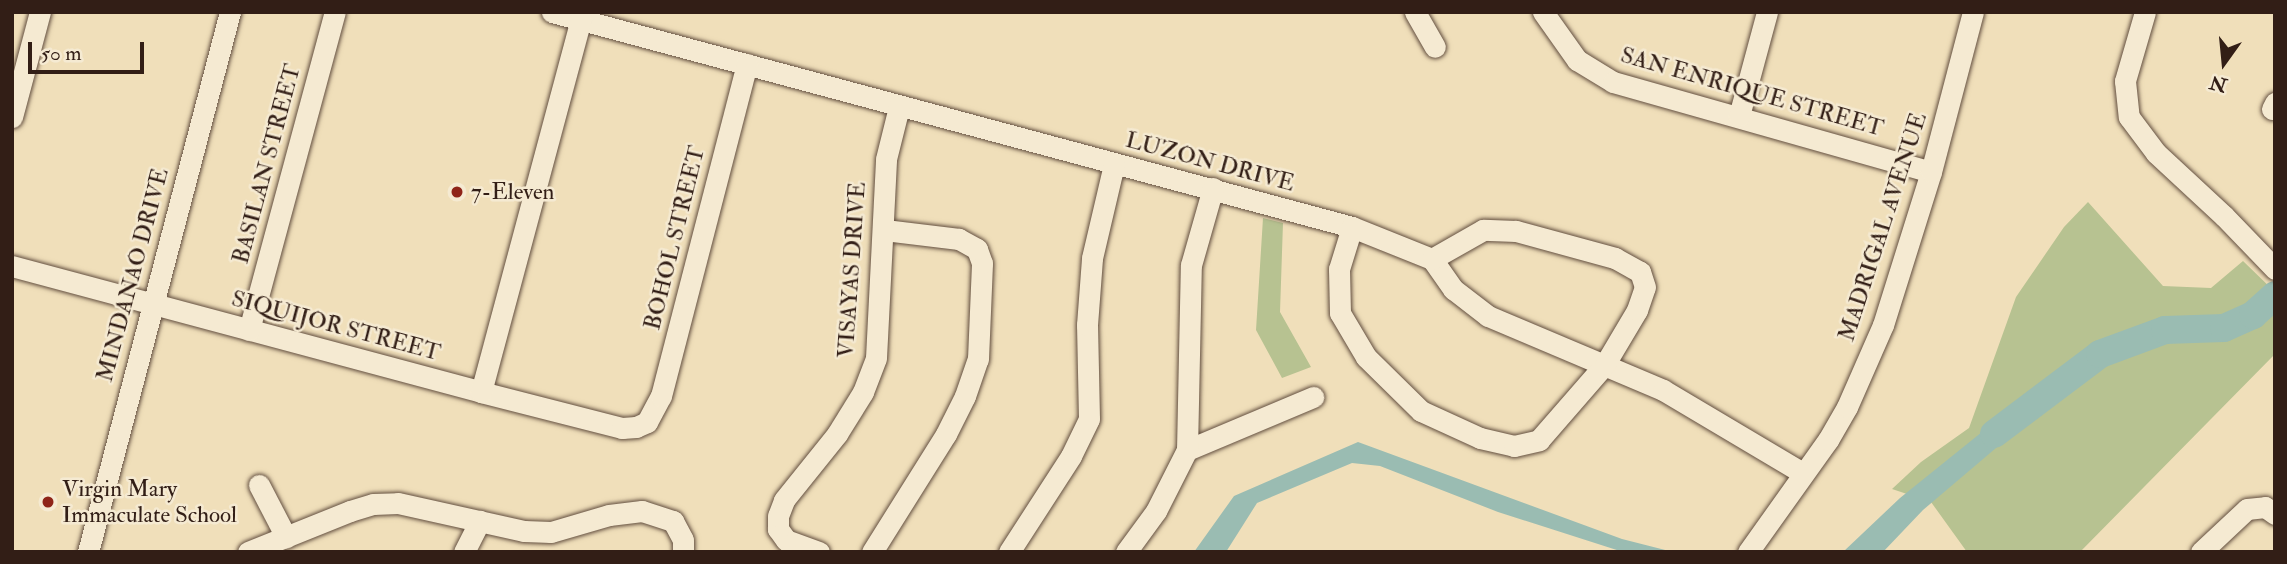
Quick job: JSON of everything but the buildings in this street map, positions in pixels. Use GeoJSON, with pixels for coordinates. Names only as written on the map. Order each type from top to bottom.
{"type":"FeatureCollection","features":[{"type":"Feature","properties":{"kind":"street"},"geometry":{"type":"LineString","coordinates":[[12,117],[40,12]]}},
{"type":"Feature","properties":{"kind":"street","name":"MINDANAO DRIVE"},"geometry":{"type":"LineString","coordinates":[[88,552],[230,12]]}},
{"type":"Feature","properties":{"kind":"street","name":"BASILAN STREET"},"geometry":{"type":"LineString","coordinates":[[249,330],[335,12]]}},
{"type":"Feature","properties":{"kind":"street","name":"LUZON DRIVE"},"geometry":{"type":"LineString","coordinates":[[552,12],[899,107],[1213,188],[1352,227],[1432,258]]}},
{"type":"Feature","properties":{"kind":"street"},"geometry":{"type":"LineString","coordinates":[[1415,12],[1435,47]]}},
{"type":"Feature","properties":{"kind":"street","name":"SAN ENRIQUE STREET"},"geometry":{"type":"LineString","coordinates":[[1543,12],[1577,60],[1613,82],[1931,172]]}},
{"type":"Feature","properties":{"kind":"street"},"geometry":{"type":"LineString","coordinates":[[1740,116],[1767,12]]}},
{"type":"Feature","properties":{"kind":"street","name":"MADRIGAL AVENUE"},"geometry":{"type":"LineString","coordinates":[[1748,552],[1847,407],[1884,325],[1931,172],[1973,12]]}},
{"type":"Feature","properties":{"kind":"street"},"geometry":{"type":"LineString","coordinates":[[2145,12],[2125,80],[2129,117],[2156,153],[2224,216],[2274,268]]}},
{"type":"Feature","properties":{"kind":"street"},"geometry":{"type":"LineString","coordinates":[[481,392],[581,20]]}},
{"type":"Feature","properties":{"kind":"street","name":"BOHOL STREET"},"geometry":{"type":"LineString","coordinates":[[647,422],[661,396],[747,64]]}},
{"type":"Feature","properties":{"kind":"street","name":"VISAYAS DRIVE"},"geometry":{"type":"LineString","coordinates":[[819,552],[786,540],[778,529],[778,516],[784,500],[836,434],[863,392],[876,358],[886,159],[899,107]]}},
{"type":"Feature","properties":{"kind":"street"},"geometry":{"type":"LineString","coordinates":[[1009,552],[1071,456],[1089,419],[1087,325],[1092,258],[1114,164]]}},
{"type":"Feature","properties":{"kind":"street"},"geometry":{"type":"LineString","coordinates":[[1126,552],[1156,510],[1187,450],[1191,265],[1213,188]]}},
{"type":"Feature","properties":{"kind":"street"},"geometry":{"type":"LineString","coordinates":[[1352,227],[1339,269],[1340,313],[1366,357],[1421,411],[1480,438],[1514,446],[1539,440],[1605,364],[1637,310],[1645,287],[1640,272],[1615,258],[1516,231],[1483,230],[1432,258],[1453,289],[1488,316],[1532,337],[1605,364],[1663,390],[1803,473]]}},
{"type":"Feature","properties":{"kind":"street"},"geometry":{"type":"LineString","coordinates":[[872,552],[946,434],[965,396],[978,359],[982,263],[977,249],[959,239],[884,230]]}},
{"type":"Feature","properties":{"kind":"street","name":"SIQUIJOR STREET"},"geometry":{"type":"LineString","coordinates":[[12,266],[622,428],[647,422]]}},
{"type":"Feature","properties":{"kind":"street"},"geometry":{"type":"LineString","coordinates":[[1187,450],[1313,397]]}},
{"type":"Feature","properties":{"kind":"street"},"geometry":{"type":"LineString","coordinates":[[259,485],[286,537]]}},
{"type":"Feature","properties":{"kind":"street"},"geometry":{"type":"LineString","coordinates":[[248,552],[373,504],[398,503],[524,531],[551,532],[609,515],[642,511],[673,521],[683,540],[683,552]]}},
{"type":"Feature","properties":{"kind":"street"},"geometry":{"type":"LineString","coordinates":[[2201,552],[2247,509],[2265,507],[2275,514]]}},
{"type":"Feature","properties":{"kind":"street"},"geometry":{"type":"LineString","coordinates":[[464,552],[480,521]]}},
{"type":"Feature","properties":{"kind":"green space"},"geometry":{"type":"Polygon","coordinates":[[[2088,202],[2163,286],[2211,288],[2243,261],[2275,292],[2275,354],[2080,552],[1967,552],[1931,502],[1892,489],[1921,462],[1969,428],[2016,297],[2064,227],[2088,202]]]}},
{"type":"Feature","properties":{"kind":"green space"},"geometry":{"type":"Polygon","coordinates":[[[1263,218],[1283,223],[1280,312],[1311,367],[1282,378],[1256,330],[1263,218]]]}},
{"type":"Feature","properties":{"kind":"water"},"geometry":{"type":"Polygon","coordinates":[[[2018,403],[2029,420],[1923,510],[1883,552],[1843,552],[1900,498],[2018,403]]]}},
{"type":"Feature","properties":{"kind":"water"},"geometry":{"type":"Polygon","coordinates":[[[1358,442],[1622,539],[1673,552],[1623,552],[1498,512],[1380,466],[1352,463],[1257,503],[1226,552],[1194,552],[1234,496],[1358,442]]]}},
{"type":"Feature","properties":{"kind":"waterway"},"geometry":{"type":"LineString","coordinates":[[1994,434],[2100,354],[2165,330],[2224,328],[2253,315],[2275,295]]}},
{"type":"Feature","properties":{"kind":"place","name":"7-Eleven"},"geometry":{"type":"Point","coordinates":[457,192]}},
{"type":"Feature","properties":{"kind":"place","name":"Virgin Mary Immaculate School"},"geometry":{"type":"Point","coordinates":[48,502]}}]}
